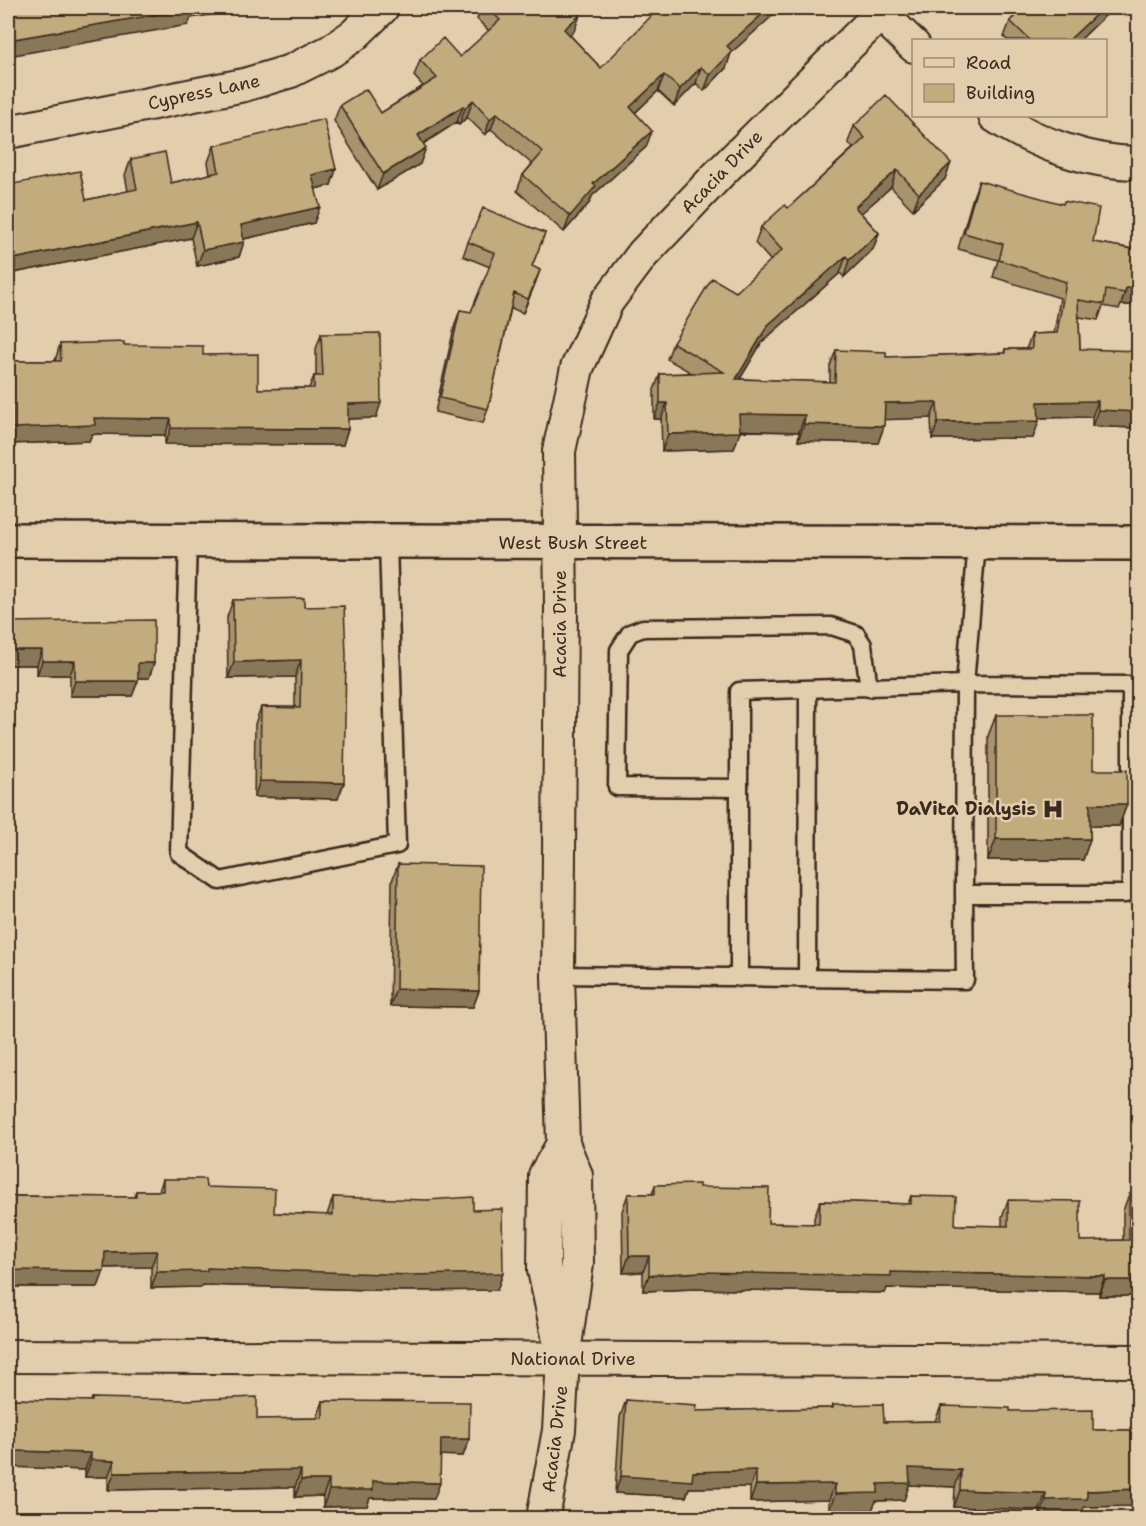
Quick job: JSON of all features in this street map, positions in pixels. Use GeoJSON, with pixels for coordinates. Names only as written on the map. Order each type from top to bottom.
{"type":"FeatureCollection","features":[{"type":"Feature","properties":{"kind":"main road","name":"West Bush Street"},"geometry":{"type":"LineString","coordinates":[[8,540],[1138,543]]}},
{"type":"Feature","properties":{"kind":"street","name":"Cypress Lane"},"geometry":{"type":"LineString","coordinates":[[8,132],[244,85],[291,70],[331,51],[354,35],[382,8]]}},
{"type":"Feature","properties":{"kind":"street"},"geometry":{"type":"LineString","coordinates":[[883,10],[912,44]]}},
{"type":"Feature","properties":{"kind":"street","name":"Acacia Drive"},"geometry":{"type":"LineString","coordinates":[[543,1518],[559,1430],[563,1359],[577,1264],[576,1175],[563,1144],[558,975],[559,451],[566,410],[577,368],[606,302],[643,254],[883,10]]}},
{"type":"Feature","properties":{"kind":"street"},"geometry":{"type":"LineString","coordinates":[[996,117],[1014,129],[1072,152],[1138,163]]}},
{"type":"Feature","properties":{"kind":"street","name":"National Drive"},"geometry":{"type":"LineString","coordinates":[[8,1356],[1138,1361]]}},
{"type":"Feature","properties":{"kind":"lane"},"geometry":{"type":"LineString","coordinates":[[188,541],[179,853],[220,881],[397,845],[388,542]]}},
{"type":"Feature","properties":{"kind":"lane"},"geometry":{"type":"LineString","coordinates":[[558,975],[965,980],[965,684],[977,543]]}},
{"type":"Feature","properties":{"kind":"lane"},"geometry":{"type":"LineString","coordinates":[[739,788],[617,788],[619,650],[630,633],[643,628],[831,626],[856,634],[863,645],[869,688]]}},
{"type":"Feature","properties":{"kind":"lane"},"geometry":{"type":"LineString","coordinates":[[739,978],[739,691],[965,684],[1131,685],[1131,890],[1125,894],[964,894]]}},
{"type":"Feature","properties":{"kind":"lane"},"geometry":{"type":"LineString","coordinates":[[807,977],[808,690]]}},
{"type":"Feature","properties":{"kind":"building"},"geometry":{"type":"Polygon","coordinates":[[[8,8],[194,8],[8,40],[8,8]]]}},
{"type":"Feature","properties":{"kind":"building"},"geometry":{"type":"Polygon","coordinates":[[[488,8],[573,8],[580,15],[564,29],[601,68],[659,8],[769,8],[727,46],[732,51],[710,75],[701,67],[680,89],[664,75],[630,107],[652,131],[593,184],[596,186],[570,216],[523,175],[543,152],[497,113],[490,119],[473,100],[465,108],[463,106],[418,135],[426,148],[383,174],[340,105],[366,89],[381,113],[437,78],[420,60],[443,38],[460,57],[500,20],[488,8]]]}},
{"type":"Feature","properties":{"kind":"building"},"geometry":{"type":"Polygon","coordinates":[[[1023,8],[1103,8],[1070,39],[1029,39],[1010,21],[1023,8]]]}},
{"type":"Feature","properties":{"kind":"building"},"geometry":{"type":"Polygon","coordinates":[[[886,95],[951,163],[919,194],[897,170],[855,207],[879,233],[849,260],[846,256],[768,325],[736,379],[835,382],[836,350],[886,352],[886,357],[1005,353],[1005,349],[1032,349],[1032,334],[1057,333],[1066,282],[999,260],[1003,244],[964,233],[979,181],[1063,204],[1064,201],[1099,208],[1093,242],[1138,250],[1138,288],[1126,288],[1125,293],[1106,290],[1104,304],[1078,300],[1080,349],[1138,351],[1138,412],[1098,410],[1098,401],[1038,402],[1039,421],[938,422],[937,402],[885,403],[884,426],[804,424],[805,415],[739,414],[740,432],[668,434],[667,403],[660,403],[660,374],[724,372],[673,343],[712,278],[736,292],[782,250],[761,227],[785,205],[788,208],[865,138],[854,126],[886,95]]]}},
{"type":"Feature","properties":{"kind":"building"},"geometry":{"type":"Polygon","coordinates":[[[324,119],[336,169],[312,175],[320,207],[241,225],[244,242],[203,250],[197,222],[8,260],[8,211],[11,211],[8,185],[80,171],[86,200],[137,189],[131,159],[165,152],[171,183],[219,172],[214,146],[324,119]]]}},
{"type":"Feature","properties":{"kind":"building"},"geometry":{"type":"Polygon","coordinates":[[[483,208],[545,233],[532,266],[540,270],[528,299],[514,293],[488,409],[440,398],[460,310],[471,312],[495,253],[468,242],[483,208]]]}},
{"type":"Feature","properties":{"kind":"building"},"geometry":{"type":"Polygon","coordinates":[[[380,333],[381,403],[348,404],[348,429],[171,428],[171,419],[94,418],[95,425],[13,428],[13,401],[8,401],[8,361],[61,361],[60,344],[124,342],[124,345],[203,346],[203,355],[258,354],[258,389],[314,388],[314,376],[323,376],[321,334],[380,333]]]}},
{"type":"Feature","properties":{"kind":"building"},"geometry":{"type":"Polygon","coordinates":[[[304,598],[304,607],[344,606],[346,654],[344,783],[260,781],[261,707],[300,708],[301,660],[234,662],[233,600],[304,598]]]}},
{"type":"Feature","properties":{"kind":"building"},"geometry":{"type":"Polygon","coordinates":[[[154,620],[154,663],[138,663],[138,681],[75,681],[75,661],[42,661],[42,650],[8,650],[8,622],[154,620]]]}},
{"type":"Feature","properties":{"kind":"building","name":"DaVita Dialysis"},"geometry":{"type":"Polygon","coordinates":[[[996,715],[1093,715],[1093,770],[1127,770],[1127,804],[1090,804],[1090,839],[996,839],[996,715]]]}},
{"type":"Feature","properties":{"kind":"building"},"geometry":{"type":"Polygon","coordinates":[[[398,864],[481,866],[479,991],[396,989],[398,864]]]}},
{"type":"Feature","properties":{"kind":"building"},"geometry":{"type":"Polygon","coordinates":[[[163,1179],[205,1179],[206,1187],[275,1189],[274,1213],[333,1215],[333,1197],[427,1200],[473,1197],[473,1210],[502,1209],[503,1273],[411,1275],[207,1268],[207,1271],[157,1272],[157,1251],[105,1252],[104,1271],[8,1270],[8,1196],[136,1197],[136,1191],[163,1191],[163,1179]]]}},
{"type":"Feature","properties":{"kind":"building"},"geometry":{"type":"Polygon","coordinates":[[[699,1184],[699,1187],[769,1188],[768,1223],[819,1224],[820,1201],[911,1204],[911,1196],[956,1197],[955,1225],[1008,1226],[1008,1200],[1080,1201],[1080,1241],[1129,1240],[1129,1194],[1138,1194],[1138,1280],[1105,1280],[1105,1276],[891,1272],[891,1276],[701,1272],[649,1275],[649,1256],[629,1256],[628,1194],[655,1194],[655,1185],[699,1184]]]}},
{"type":"Feature","properties":{"kind":"building"},"geometry":{"type":"Polygon","coordinates":[[[257,1397],[257,1419],[323,1418],[323,1401],[470,1402],[469,1439],[441,1439],[440,1483],[373,1481],[373,1490],[329,1490],[329,1480],[301,1480],[301,1470],[114,1473],[114,1461],[91,1460],[91,1453],[16,1451],[15,1479],[8,1479],[8,1399],[92,1401],[92,1398],[185,1400],[257,1397]]]}},
{"type":"Feature","properties":{"kind":"building"},"geometry":{"type":"Polygon","coordinates":[[[626,1400],[697,1405],[696,1411],[833,1408],[833,1405],[883,1404],[884,1422],[940,1421],[941,1406],[1010,1408],[1010,1411],[1093,1410],[1093,1430],[1138,1430],[1138,1489],[1087,1491],[1087,1499],[1046,1500],[1046,1493],[960,1490],[961,1470],[909,1468],[910,1483],[878,1484],[878,1493],[835,1494],[835,1484],[756,1485],[756,1470],[693,1472],[692,1481],[621,1476],[626,1400]]]}},
{"type":"Feature","properties":{"kind":"place","name":"DaVita Dialysis"},"geometry":{"type":"Point","coordinates":[1053,809]}}]}
